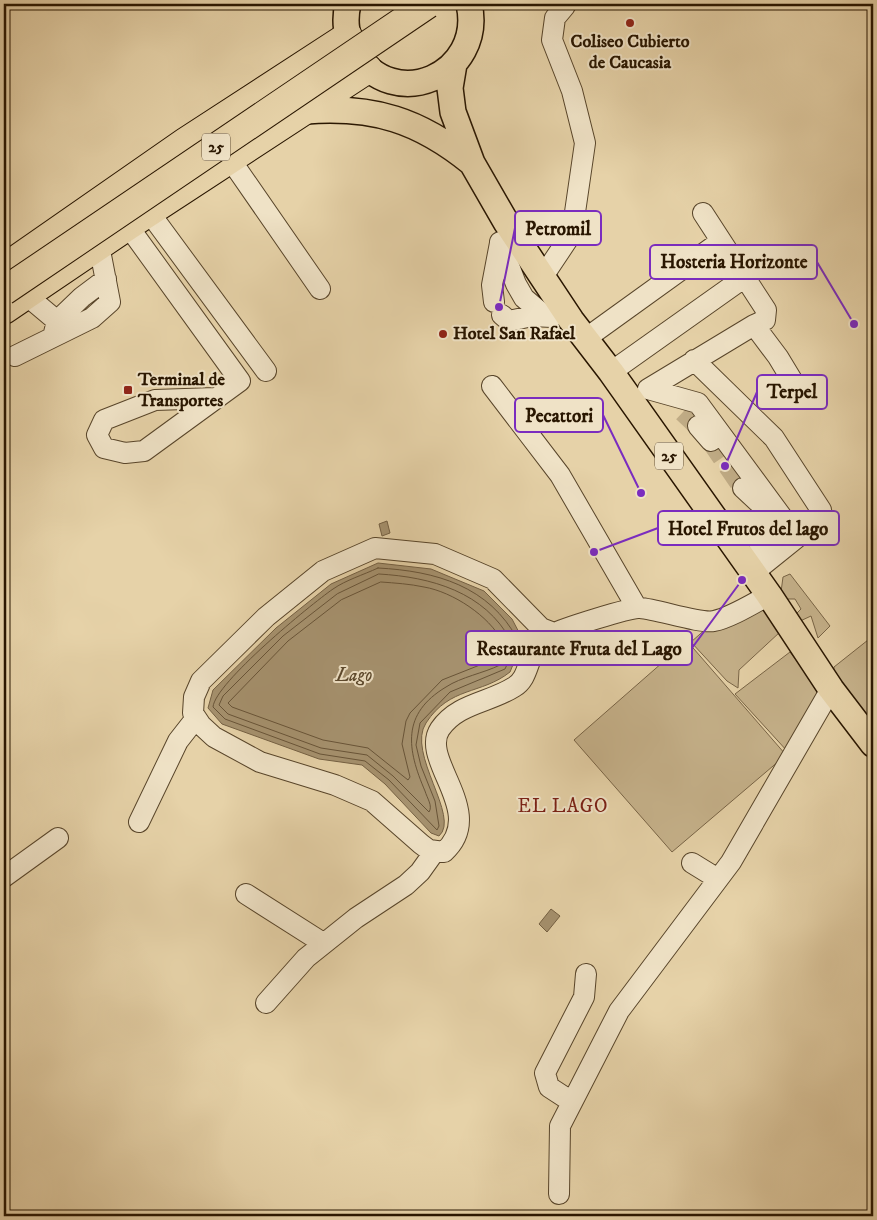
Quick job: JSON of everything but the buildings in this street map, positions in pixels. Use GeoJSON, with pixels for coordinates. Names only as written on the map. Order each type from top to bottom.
{"type":"FeatureCollection","features":[{"type":"Feature","properties":{"kind":"highway","name":"25"},"geometry":{"type":"LineString","coordinates":[[11,299],[428,4]]}},
{"type":"Feature","properties":{"kind":"highway"},"geometry":{"type":"LineString","coordinates":[[4,268],[185,142],[348,36]]}},
{"type":"Feature","properties":{"kind":"highway"},"geometry":{"type":"LineString","coordinates":[[11,299],[99,245],[368,69]]}},
{"type":"Feature","properties":{"kind":"main road","name":"25"},"geometry":{"type":"LineString","coordinates":[[470,4],[472,28],[468,41],[454,64],[450,88],[453,112],[472,163],[503,232],[542,278],[753,573],[831,688],[873,744]]}},
{"type":"Feature","properties":{"kind":"main road"},"geometry":{"type":"LineString","coordinates":[[347,5],[348,36],[359,59],[368,69]]}},
{"type":"Feature","properties":{"kind":"main road","name":"25"},"geometry":{"type":"LineString","coordinates":[[368,69],[391,80],[416,83],[432,78],[454,64]]}},
{"type":"Feature","properties":{"kind":"main road","name":"25"},"geometry":{"type":"LineString","coordinates":[[416,83],[436,96],[453,112]]}},
{"type":"Feature","properties":{"kind":"main road"},"geometry":{"type":"LineString","coordinates":[[306,110],[336,108],[366,111],[395,118],[429,133],[448,144],[472,163]]}},
{"type":"Feature","properties":{"kind":"street"},"geometry":{"type":"LineString","coordinates":[[542,278],[572,233],[585,143],[572,91],[552,40],[555,18],[565,6]]}},
{"type":"Feature","properties":{"kind":"street"},"geometry":{"type":"LineString","coordinates":[[230,159],[320,289]]}},
{"type":"Feature","properties":{"kind":"street"},"geometry":{"type":"LineString","coordinates":[[648,389],[754,324],[765,320],[766,310],[703,213]]}},
{"type":"Feature","properties":{"kind":"street"},"geometry":{"type":"LineString","coordinates":[[138,219],[266,371]]}},
{"type":"Feature","properties":{"kind":"street"},"geometry":{"type":"LineString","coordinates":[[138,219],[240,381],[144,451],[125,453],[104,448],[97,435],[104,420],[154,400],[215,398]]}},
{"type":"Feature","properties":{"kind":"street"},"geometry":{"type":"LineString","coordinates":[[503,232],[492,285],[498,309],[509,321],[544,315]]}},
{"type":"Feature","properties":{"kind":"street"},"geometry":{"type":"LineString","coordinates":[[503,232],[520,291],[524,298],[544,315],[578,330],[721,241]]}},
{"type":"Feature","properties":{"kind":"street"},"geometry":{"type":"LineString","coordinates":[[15,356],[55,329],[92,318],[110,302],[99,245]]}},
{"type":"Feature","properties":{"kind":"street"},"geometry":{"type":"LineString","coordinates":[[614,378],[745,277]]}},
{"type":"Feature","properties":{"kind":"street"},"geometry":{"type":"LineString","coordinates":[[11,299],[55,329]]}},
{"type":"Feature","properties":{"kind":"street"},"geometry":{"type":"LineString","coordinates":[[754,324],[778,357],[800,395]]}},
{"type":"Feature","properties":{"kind":"street"},"geometry":{"type":"LineString","coordinates":[[694,360],[774,438],[821,510],[814,524],[796,536],[753,573]]}},
{"type":"Feature","properties":{"kind":"street"},"geometry":{"type":"LineString","coordinates":[[614,378],[698,403],[796,536]]}},
{"type":"Feature","properties":{"kind":"street"},"geometry":{"type":"LineString","coordinates":[[492,386],[560,475],[637,608]]}},
{"type":"Feature","properties":{"kind":"street"},"geometry":{"type":"LineString","coordinates":[[648,389],[683,412]]}},
{"type":"Feature","properties":{"kind":"street"},"geometry":{"type":"LineString","coordinates":[[698,426],[711,441]]}},
{"type":"Feature","properties":{"kind":"street"},"geometry":{"type":"LineString","coordinates":[[743,488],[758,502]]}},
{"type":"Feature","properties":{"kind":"street"},"geometry":{"type":"LineString","coordinates":[[753,573],[767,521]]}},
{"type":"Feature","properties":{"kind":"street"},"geometry":{"type":"LineString","coordinates":[[554,633],[541,628],[493,579],[435,554],[375,548],[323,571],[266,617],[201,681],[194,697],[193,713],[214,736],[260,762],[335,785],[372,801],[421,844],[435,851],[444,852],[455,842],[460,829],[455,795],[440,760],[436,744],[438,731],[460,709],[514,688],[521,682],[536,649],[554,633],[637,608],[713,622],[769,596]]}},
{"type":"Feature","properties":{"kind":"street"},"geometry":{"type":"LineString","coordinates":[[559,1194],[560,1126],[619,1012],[731,862],[831,688]]}},
{"type":"Feature","properties":{"kind":"street"},"geometry":{"type":"LineString","coordinates":[[139,822],[178,741],[196,718]]}},
{"type":"Feature","properties":{"kind":"street"},"geometry":{"type":"LineString","coordinates":[[4,878],[58,838]]}},
{"type":"Feature","properties":{"kind":"street"},"geometry":{"type":"LineString","coordinates":[[266,1003],[306,958],[356,918],[406,885],[420,872],[435,851]]}},
{"type":"Feature","properties":{"kind":"street"},"geometry":{"type":"LineString","coordinates":[[692,863],[718,879]]}},
{"type":"Feature","properties":{"kind":"street"},"geometry":{"type":"LineString","coordinates":[[246,894],[323,943]]}},
{"type":"Feature","properties":{"kind":"street"},"geometry":{"type":"LineString","coordinates":[[572,1102],[548,1087],[545,1073],[584,997],[586,974]]}},
{"type":"Feature","properties":{"kind":"shaded area"},"geometry":{"type":"Polygon","coordinates":[[[790,574],[830,626],[818,638],[811,616],[798,622],[793,617],[801,609],[795,599],[785,599],[781,592],[783,577],[790,574]]]}},
{"type":"Feature","properties":{"kind":"shaded area"},"geometry":{"type":"Polygon","coordinates":[[[738,604],[768,610],[780,632],[739,670],[738,688],[727,681],[691,642],[733,605],[738,604]]]}},
{"type":"Feature","properties":{"kind":"shaded area"},"geometry":{"type":"Polygon","coordinates":[[[868,640],[873,646],[873,724],[833,679],[834,667],[868,640]]]}},
{"type":"Feature","properties":{"kind":"shaded area"},"geometry":{"type":"Polygon","coordinates":[[[687,641],[786,755],[672,852],[574,740],[687,641]]]}},
{"type":"Feature","properties":{"kind":"shaded area"},"geometry":{"type":"Polygon","coordinates":[[[790,652],[821,693],[788,752],[735,694],[790,652]]]}},
{"type":"Feature","properties":{"kind":"water"},"geometry":{"type":"Polygon","coordinates":[[[387,521],[390,533],[382,536],[379,524],[387,521]]]}},
{"type":"Feature","properties":{"kind":"water","name":"Lago"},"geometry":{"type":"Polygon","coordinates":[[[378,563],[431,569],[484,591],[512,619],[523,640],[510,672],[499,679],[466,692],[445,703],[435,711],[426,723],[422,736],[423,751],[443,815],[444,827],[439,836],[431,833],[385,784],[362,765],[319,759],[222,724],[208,708],[213,690],[276,628],[331,584],[378,563]]]}},
{"type":"Feature","properties":{"kind":"water"},"geometry":{"type":"Polygon","coordinates":[[[551,909],[560,916],[547,932],[539,924],[551,909]]]}},
{"type":"Feature","properties":{"kind":"tunnel"},"geometry":{"type":"LineString","coordinates":[[683,412],[698,426]]}},
{"type":"Feature","properties":{"kind":"tunnel"},"geometry":{"type":"LineString","coordinates":[[711,441],[743,488]]}},
{"type":"Feature","properties":{"kind":"place","name":"Coliseo Cubierto de Caucasia"},"geometry":{"type":"Point","coordinates":[630,23]}},
{"type":"Feature","properties":{"kind":"place","name":"Petromil"},"geometry":{"type":"Point","coordinates":[499,307]}},
{"type":"Feature","properties":{"kind":"place","name":"Hosteria Horizonte"},"geometry":{"type":"Point","coordinates":[854,324]}},
{"type":"Feature","properties":{"kind":"place","name":"Hotel San Rafael"},"geometry":{"type":"Point","coordinates":[443,334]}},
{"type":"Feature","properties":{"kind":"place","name":"Terminal de Transportes"},"geometry":{"type":"Point","coordinates":[128,390]}},
{"type":"Feature","properties":{"kind":"place","name":"Terpel"},"geometry":{"type":"Point","coordinates":[725,466]}},
{"type":"Feature","properties":{"kind":"place","name":"Pecattori"},"geometry":{"type":"Point","coordinates":[641,493]}},
{"type":"Feature","properties":{"kind":"place","name":"Hotel Frutos del lago"},"geometry":{"type":"Point","coordinates":[594,552]}},
{"type":"Feature","properties":{"kind":"place","name":"Restaurante Fruta del Lago"},"geometry":{"type":"Point","coordinates":[742,580]}},
{"type":"Feature","properties":{"kind":"district","name":"EL LAGO"},"geometry":{"type":"Point","coordinates":[563,806]}}]}
